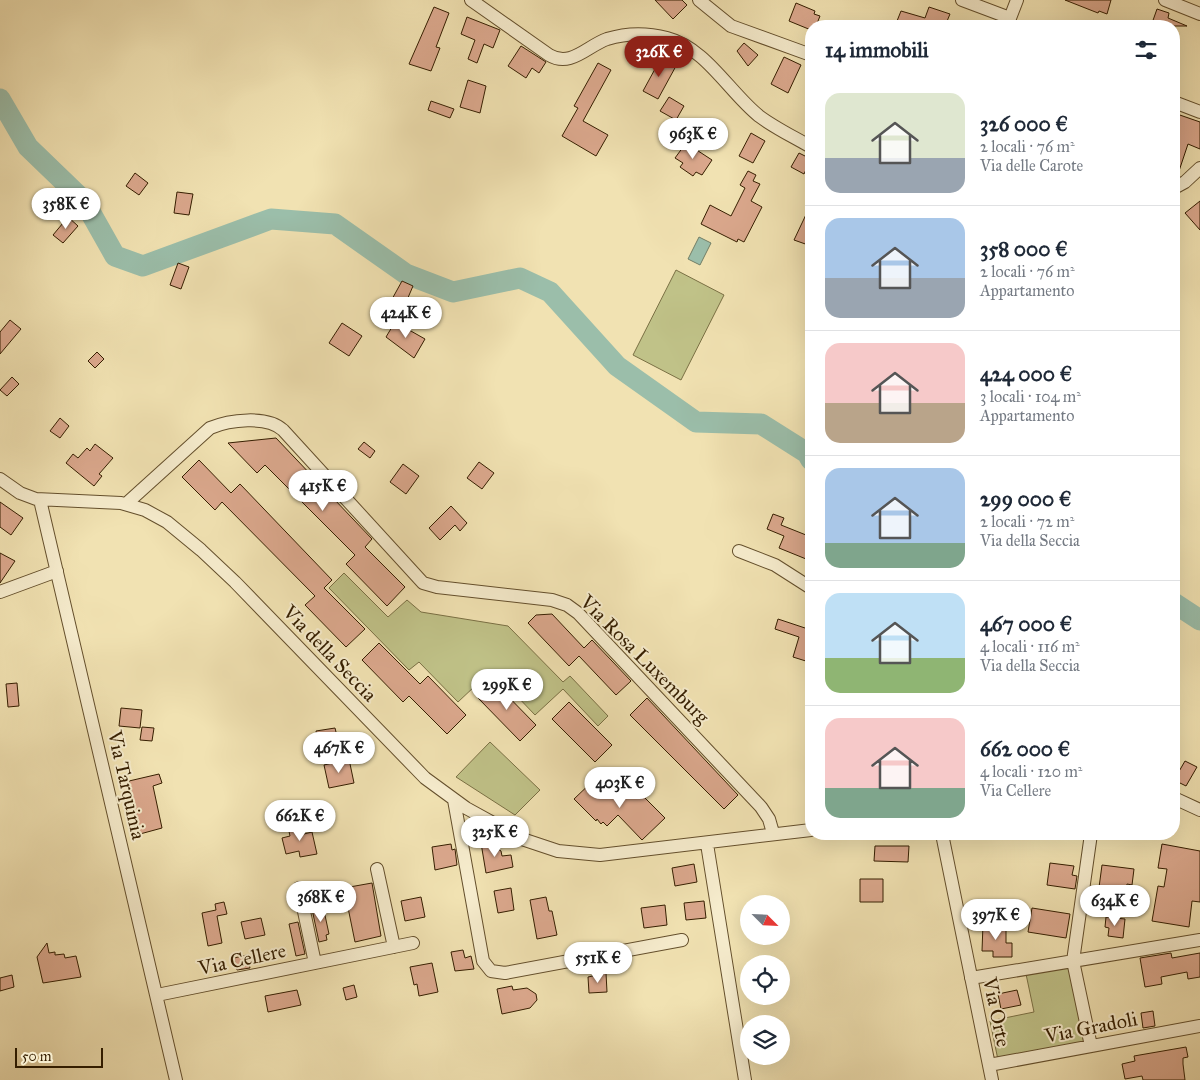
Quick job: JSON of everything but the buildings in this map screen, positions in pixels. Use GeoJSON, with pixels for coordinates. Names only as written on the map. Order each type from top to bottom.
{"type":"FeatureCollection","features":[{"type":"Feature","properties":{"kind":"street"},"geometry":{"type":"LineString","coordinates":[[471,0],[549,55],[560,60],[573,58],[596,44],[622,36],[649,35],[676,41],[700,56],[760,116],[805,143]]}},
{"type":"Feature","properties":{"kind":"street"},"geometry":{"type":"LineString","coordinates":[[699,0],[731,26],[805,53]]}},
{"type":"Feature","properties":{"kind":"street"},"geometry":{"type":"LineString","coordinates":[[962,0],[1005,20]]}},
{"type":"Feature","properties":{"kind":"street"},"geometry":{"type":"LineString","coordinates":[[1010,20],[1017,0]]}},
{"type":"Feature","properties":{"kind":"street"},"geometry":{"type":"LineString","coordinates":[[1165,0],[1200,14]]}},
{"type":"Feature","properties":{"kind":"street"},"geometry":{"type":"LineString","coordinates":[[1180,104],[1200,112]]}},
{"type":"Feature","properties":{"kind":"street"},"geometry":{"type":"LineString","coordinates":[[1180,185],[1200,168]]}},
{"type":"Feature","properties":{"kind":"street","name":"Via Rosa Luxemburg"},"geometry":{"type":"LineString","coordinates":[[126,504],[210,428],[225,423],[260,421],[274,423],[283,430],[421,582],[437,587],[552,600],[574,610],[761,806],[770,819],[773,834]]}},
{"type":"Feature","properties":{"kind":"street","name":"Via della Seccia"},"geometry":{"type":"LineString","coordinates":[[0,479],[25,496],[40,500],[98,501],[126,504],[145,510],[167,522],[209,556],[406,759],[454,800],[516,836],[548,849],[568,853],[610,855],[805,831]]}},
{"type":"Feature","properties":{"kind":"street","name":"Via Tarquinia"},"geometry":{"type":"LineString","coordinates":[[40,500],[176,1080]]}},
{"type":"Feature","properties":{"kind":"street"},"geometry":{"type":"LineString","coordinates":[[739,551],[775,565],[805,584]]}},
{"type":"Feature","properties":{"kind":"street"},"geometry":{"type":"LineString","coordinates":[[0,592],[57,571]]}},
{"type":"Feature","properties":{"kind":"street"},"geometry":{"type":"LineString","coordinates":[[454,800],[483,961],[491,972],[504,974],[682,940]]}},
{"type":"Feature","properties":{"kind":"street"},"geometry":{"type":"LineString","coordinates":[[1180,801],[1200,810]]}},
{"type":"Feature","properties":{"kind":"street","name":"Via Orte"},"geometry":{"type":"LineString","coordinates":[[943,840],[992,1080]]}},
{"type":"Feature","properties":{"kind":"street"},"geometry":{"type":"LineString","coordinates":[[1090,840],[1073,961],[1091,1046]]}},
{"type":"Feature","properties":{"kind":"street"},"geometry":{"type":"LineString","coordinates":[[707,844],[745,1080]]}},
{"type":"Feature","properties":{"kind":"street"},"geometry":{"type":"LineString","coordinates":[[377,869],[394,947]]}},
{"type":"Feature","properties":{"kind":"street"},"geometry":{"type":"LineString","coordinates":[[299,888],[315,963]]}},
{"type":"Feature","properties":{"kind":"street"},"geometry":{"type":"LineString","coordinates":[[971,978],[1200,940]]}},
{"type":"Feature","properties":{"kind":"street","name":"Via Cellere"},"geometry":{"type":"LineString","coordinates":[[157,995],[413,943]]}},
{"type":"Feature","properties":{"kind":"street","name":"Via Gradoli"},"geometry":{"type":"LineString","coordinates":[[989,1065],[1200,1026]]}},
{"type":"Feature","properties":{"kind":"green space"},"geometry":{"type":"Polygon","coordinates":[[[676,270],[724,295],[681,380],[633,355],[676,270]]]}},
{"type":"Feature","properties":{"kind":"green space"},"geometry":{"type":"Polygon","coordinates":[[[344,573],[388,617],[407,600],[421,612],[508,626],[563,682],[570,676],[608,716],[598,726],[563,689],[535,715],[492,670],[458,702],[419,662],[409,670],[329,588],[344,573]]]}},
{"type":"Feature","properties":{"kind":"green space"},"geometry":{"type":"Polygon","coordinates":[[[490,742],[540,790],[515,815],[456,777],[490,742]]]}},
{"type":"Feature","properties":{"kind":"green space"},"geometry":{"type":"Polygon","coordinates":[[[1072,964],[1088,1041],[998,1060],[990,1021],[1034,1012],[1026,974],[1072,964]]]}},
{"type":"Feature","properties":{"kind":"shaded area"},"geometry":{"type":"Polygon","coordinates":[[[699,237],[711,243],[700,265],[688,259],[699,237]]]}},
{"type":"Feature","properties":{"kind":"waterway"},"geometry":{"type":"LineString","coordinates":[[0,99],[28,147],[84,201],[115,256],[143,266],[271,219],[335,224],[406,274],[453,292],[520,278],[550,292],[617,366],[696,422],[761,424],[805,452]]}},
{"type":"Feature","properties":{"kind":"waterway"},"geometry":{"type":"LineString","coordinates":[[1180,607],[1200,620]]}}]}
